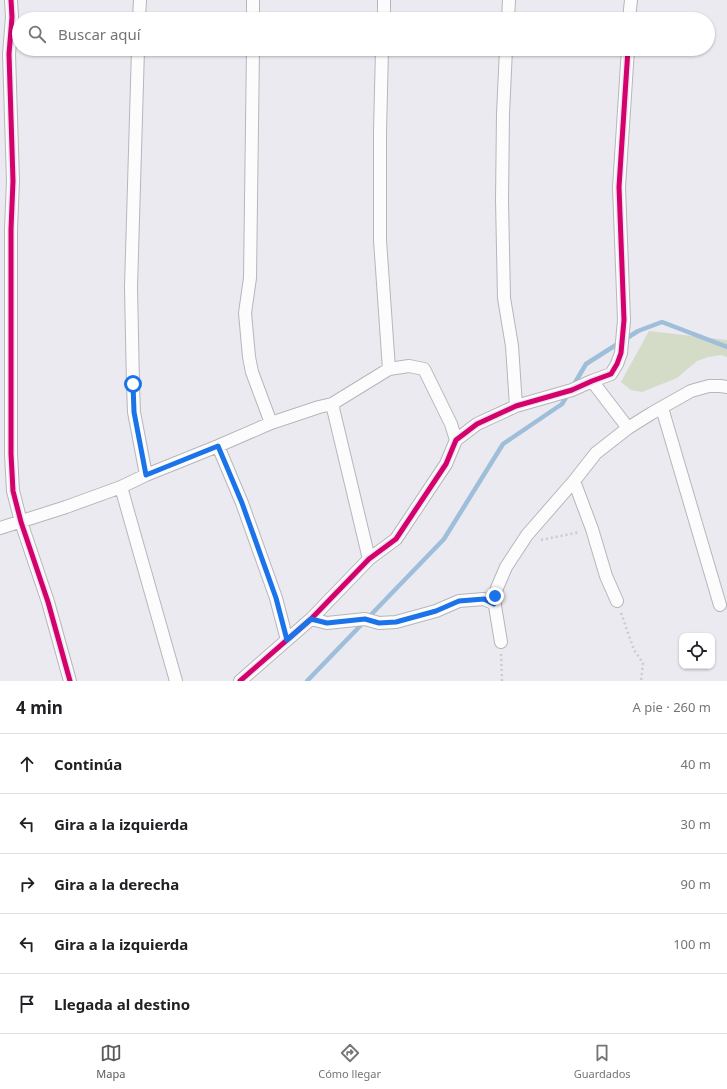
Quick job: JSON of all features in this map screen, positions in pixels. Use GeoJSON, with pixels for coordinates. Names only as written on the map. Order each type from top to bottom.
{"type":"FeatureCollection","features":[{"type":"Feature","properties":{"kind":"street"},"geometry":{"type":"LineString","coordinates":[[11,0],[12,17],[9,54],[13,180],[11,229],[11,454],[13,491],[21,522],[48,602],[70,681]]}},
{"type":"Feature","properties":{"kind":"street"},"geometry":{"type":"LineString","coordinates":[[139,12],[140,0]]}},
{"type":"Feature","properties":{"kind":"street"},"geometry":{"type":"LineString","coordinates":[[253,0],[253,12]]}},
{"type":"Feature","properties":{"kind":"street"},"geometry":{"type":"LineString","coordinates":[[384,0],[384,12]]}},
{"type":"Feature","properties":{"kind":"street"},"geometry":{"type":"LineString","coordinates":[[508,12],[509,0]]}},
{"type":"Feature","properties":{"kind":"street"},"geometry":{"type":"LineString","coordinates":[[630,12],[631,0]]}},
{"type":"Feature","properties":{"kind":"street"},"geometry":{"type":"LineString","coordinates":[[138,56],[131,286],[132,377],[134,412],[146,475]]}},
{"type":"Feature","properties":{"kind":"street"},"geometry":{"type":"LineString","coordinates":[[253,56],[250,278],[245,313],[250,365],[271,423]]}},
{"type":"Feature","properties":{"kind":"street"},"geometry":{"type":"LineString","coordinates":[[382,56],[380,240],[389,369]]}},
{"type":"Feature","properties":{"kind":"street"},"geometry":{"type":"LineString","coordinates":[[506,56],[502,114],[504,298],[512,346],[516,406]]}},
{"type":"Feature","properties":{"kind":"street"},"geometry":{"type":"LineString","coordinates":[[240,681],[311,619],[369,559],[396,539],[446,464],[456,440],[477,424],[516,406],[572,390],[611,374],[621,353],[623,341],[624,320],[619,187],[628,56]]}},
{"type":"Feature","properties":{"kind":"street"},"geometry":{"type":"LineString","coordinates":[[0,528],[121,488],[146,475],[271,423],[332,404],[389,369],[409,366],[424,369],[451,424],[456,440]]}},
{"type":"Feature","properties":{"kind":"street"},"geometry":{"type":"LineString","coordinates":[[592,381],[628,428]]}},
{"type":"Feature","properties":{"kind":"street"},"geometry":{"type":"LineString","coordinates":[[501,642],[494,604],[496,592],[506,567],[528,535],[596,453],[628,428],[652,412],[662,408],[691,391],[709,386],[727,387]]}},
{"type":"Feature","properties":{"kind":"street"},"geometry":{"type":"LineString","coordinates":[[332,404],[369,559]]}},
{"type":"Feature","properties":{"kind":"street"},"geometry":{"type":"LineString","coordinates":[[662,408],[720,605]]}},
{"type":"Feature","properties":{"kind":"street"},"geometry":{"type":"LineString","coordinates":[[218,446],[242,503],[276,598],[287,640]]}},
{"type":"Feature","properties":{"kind":"street"},"geometry":{"type":"LineString","coordinates":[[574,480],[592,529],[606,576],[617,602]]}},
{"type":"Feature","properties":{"kind":"street"},"geometry":{"type":"LineString","coordinates":[[121,488],[176,681]]}},
{"type":"Feature","properties":{"kind":"street"},"geometry":{"type":"LineString","coordinates":[[311,619],[327,623],[365,619],[379,623],[396,622],[436,611],[459,601],[484,599],[494,604]]}},
{"type":"Feature","properties":{"kind":"path"},"geometry":{"type":"LineString","coordinates":[[535,541],[592,529]]}},
{"type":"Feature","properties":{"kind":"path"},"geometry":{"type":"LineString","coordinates":[[617,602],[634,650],[643,663],[641,681]]}},
{"type":"Feature","properties":{"kind":"path"},"geometry":{"type":"LineString","coordinates":[[501,642],[502,681]]}},
{"type":"Feature","properties":{"kind":"green space"},"geometry":{"type":"Polygon","coordinates":[[[649,331],[727,340],[727,357],[721,355],[708,357],[697,361],[677,378],[642,392],[631,390],[621,382],[649,331]]]}},
{"type":"Feature","properties":{"kind":"waterway"},"geometry":{"type":"LineString","coordinates":[[573,386],[586,364],[638,331],[662,322],[727,347]]}},
{"type":"Feature","properties":{"kind":"waterway"},"geometry":{"type":"LineString","coordinates":[[307,681],[444,539],[503,444],[562,404],[568,394]]}},
{"type":"Feature","properties":{"kind":"cycle path"},"geometry":{"type":"LineString","coordinates":[[11,0],[12,17],[9,54],[13,181],[11,229],[11,454],[13,491],[21,522],[48,602],[70,681]]}},
{"type":"Feature","properties":{"kind":"cycle path"},"geometry":{"type":"LineString","coordinates":[[240,681],[311,619],[369,559],[396,539],[446,464],[456,440],[477,424],[516,406],[572,390],[611,374],[621,353],[624,320],[619,187],[628,56]]}},
{"type":"Feature","properties":{"kind":"route"},"geometry":{"type":"LineString","coordinates":[[133,384],[134,412],[146,475],[218,446],[242,503],[276,598],[287,640],[311,619],[327,623],[365,619],[379,623],[396,622],[436,611],[459,601],[484,599],[494,604],[495,596]]}}]}
